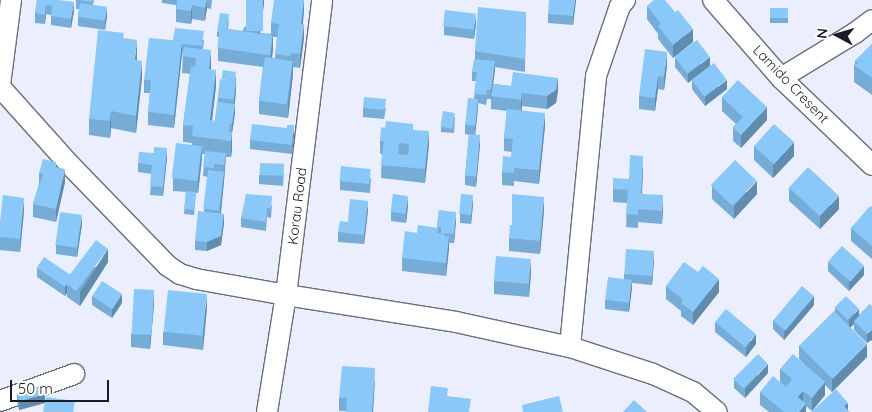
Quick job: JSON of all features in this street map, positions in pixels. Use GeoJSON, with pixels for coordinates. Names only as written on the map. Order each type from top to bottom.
{"type":"FeatureCollection","features":[{"type":"Feature","properties":{"kind":"street"},"geometry":{"type":"LineString","coordinates":[[11,0],[0,86],[70,165],[168,266],[180,274],[196,279],[286,295],[456,322],[570,347],[653,374],[693,392],[717,412]]}},
{"type":"Feature","properties":{"kind":"street","name":"Korau Road"},"geometry":{"type":"LineString","coordinates":[[267,412],[286,295],[322,0]]}},
{"type":"Feature","properties":{"kind":"street"},"geometry":{"type":"LineString","coordinates":[[570,347],[596,76],[620,6],[625,0]]}},
{"type":"Feature","properties":{"kind":"street","name":"Lamido Cresent"},"geometry":{"type":"LineString","coordinates":[[714,0],[781,78],[872,165]]}},
{"type":"Feature","properties":{"kind":"street"},"geometry":{"type":"LineString","coordinates":[[781,78],[855,33],[872,20]]}},
{"type":"Feature","properties":{"kind":"street"},"geometry":{"type":"LineString","coordinates":[[0,401],[74,374]]}},
{"type":"Feature","properties":{"kind":"building"},"geometry":{"type":"Polygon","coordinates":[[[37,0],[74,2],[71,19],[51,16],[52,6],[46,5],[45,15],[35,13],[37,0]]]}},
{"type":"Feature","properties":{"kind":"building"},"geometry":{"type":"Polygon","coordinates":[[[177,0],[207,0],[205,8],[192,5],[191,11],[176,9],[177,0]]]}},
{"type":"Feature","properties":{"kind":"building"},"geometry":{"type":"Polygon","coordinates":[[[246,0],[263,0],[263,31],[246,31],[246,0]]]}},
{"type":"Feature","properties":{"kind":"building"},"geometry":{"type":"Polygon","coordinates":[[[274,0],[304,0],[301,24],[304,24],[300,54],[291,53],[290,56],[275,54],[279,24],[271,23],[274,0]]]}},
{"type":"Feature","properties":{"kind":"building"},"geometry":{"type":"Polygon","coordinates":[[[549,0],[575,0],[573,16],[548,14],[549,0]]]}},
{"type":"Feature","properties":{"kind":"building"},"geometry":{"type":"Polygon","coordinates":[[[654,0],[665,0],[675,12],[678,10],[693,29],[673,45],[658,26],[661,24],[647,6],[654,0]]]}},
{"type":"Feature","properties":{"kind":"building"},"geometry":{"type":"Polygon","coordinates":[[[80,3],[107,7],[105,21],[78,17],[80,3]]]}},
{"type":"Feature","properties":{"kind":"building"},"geometry":{"type":"Polygon","coordinates":[[[478,7],[526,12],[525,59],[475,51],[478,7]]]}},
{"type":"Feature","properties":{"kind":"building"},"geometry":{"type":"Polygon","coordinates":[[[770,8],[788,8],[788,18],[770,18],[770,8]]]}},
{"type":"Feature","properties":{"kind":"building"},"geometry":{"type":"Polygon","coordinates":[[[445,10],[476,14],[474,30],[443,26],[445,10]]]}},
{"type":"Feature","properties":{"kind":"building"},"geometry":{"type":"Polygon","coordinates":[[[220,13],[229,14],[227,29],[220,28],[220,33],[217,32],[220,13]]]}},
{"type":"Feature","properties":{"kind":"building"},"geometry":{"type":"Polygon","coordinates":[[[175,28],[204,31],[202,46],[181,44],[182,41],[173,40],[175,28]]]}},
{"type":"Feature","properties":{"kind":"building"},"geometry":{"type":"Polygon","coordinates":[[[220,28],[272,35],[270,55],[217,48],[220,28]]]}},
{"type":"Feature","properties":{"kind":"building"},"geometry":{"type":"Polygon","coordinates":[[[98,30],[124,33],[123,38],[137,40],[135,60],[142,61],[136,116],[111,111],[110,121],[89,119],[98,30]]]}},
{"type":"Feature","properties":{"kind":"building"},"geometry":{"type":"Polygon","coordinates":[[[149,38],[182,41],[174,115],[148,112],[151,80],[144,80],[149,38]]]}},
{"type":"Feature","properties":{"kind":"building"},"geometry":{"type":"Polygon","coordinates":[[[697,40],[710,57],[687,74],[675,57],[697,40]]]}},
{"type":"Feature","properties":{"kind":"building"},"geometry":{"type":"Polygon","coordinates":[[[872,44],[872,57],[858,63],[855,61],[872,44]]]}},
{"type":"Feature","properties":{"kind":"building"},"geometry":{"type":"Polygon","coordinates":[[[184,47],[211,50],[209,69],[216,70],[210,120],[230,123],[231,141],[192,136],[193,126],[183,125],[191,66],[195,67],[196,58],[182,56],[184,47]]]}},
{"type":"Feature","properties":{"kind":"building"},"geometry":{"type":"Polygon","coordinates":[[[645,49],[667,52],[664,77],[658,76],[655,98],[639,96],[645,49]]]}},
{"type":"Feature","properties":{"kind":"building"},"geometry":{"type":"Polygon","coordinates":[[[265,57],[293,61],[287,104],[259,101],[265,57]]]}},
{"type":"Feature","properties":{"kind":"building"},"geometry":{"type":"Polygon","coordinates":[[[872,57],[872,78],[854,65],[872,57]]]}},
{"type":"Feature","properties":{"kind":"building"},"geometry":{"type":"Polygon","coordinates":[[[474,59],[495,61],[491,90],[487,90],[486,95],[474,94],[477,72],[472,72],[474,59]]]}},
{"type":"Feature","properties":{"kind":"building"},"geometry":{"type":"Polygon","coordinates":[[[714,63],[727,80],[704,97],[692,80],[714,63]]]}},
{"type":"Feature","properties":{"kind":"building"},"geometry":{"type":"Polygon","coordinates":[[[223,70],[236,72],[234,81],[222,79],[223,70]]]}},
{"type":"Feature","properties":{"kind":"building"},"geometry":{"type":"Polygon","coordinates":[[[513,72],[558,78],[556,90],[547,96],[522,93],[521,100],[491,96],[493,84],[511,86],[513,72]]]}},
{"type":"Feature","properties":{"kind":"building"},"geometry":{"type":"Polygon","coordinates":[[[220,79],[236,81],[234,100],[218,98],[220,79]]]}},
{"type":"Feature","properties":{"kind":"building"},"geometry":{"type":"Polygon","coordinates":[[[738,80],[767,107],[741,135],[733,127],[743,117],[722,97],[738,80]]]}},
{"type":"Feature","properties":{"kind":"building"},"geometry":{"type":"Polygon","coordinates":[[[364,97],[386,99],[385,110],[363,108],[364,97]]]}},
{"type":"Feature","properties":{"kind":"building"},"geometry":{"type":"Polygon","coordinates":[[[468,98],[478,99],[475,126],[465,125],[468,98]]]}},
{"type":"Feature","properties":{"kind":"building"},"geometry":{"type":"Polygon","coordinates":[[[217,102],[235,104],[232,124],[215,121],[217,102]]]}},
{"type":"Feature","properties":{"kind":"building"},"geometry":{"type":"Polygon","coordinates":[[[507,109],[545,113],[539,170],[514,168],[514,173],[502,172],[503,156],[511,157],[513,139],[504,138],[507,109]]]}},
{"type":"Feature","properties":{"kind":"building"},"geometry":{"type":"Polygon","coordinates":[[[443,111],[455,113],[452,129],[440,127],[443,111]]]}},
{"type":"Feature","properties":{"kind":"building"},"geometry":{"type":"Polygon","coordinates":[[[386,121],[413,124],[413,130],[429,131],[425,169],[381,165],[384,141],[380,141],[381,127],[385,128],[386,121]],[[399,143],[398,154],[408,155],[409,144],[399,143]]]}},
{"type":"Feature","properties":{"kind":"building"},"geometry":{"type":"Polygon","coordinates":[[[252,124],[287,128],[287,125],[294,125],[292,145],[250,140],[252,124]]]}},
{"type":"Feature","properties":{"kind":"building"},"geometry":{"type":"Polygon","coordinates":[[[774,124],[794,142],[774,164],[754,146],[774,124]]]}},
{"type":"Feature","properties":{"kind":"building"},"geometry":{"type":"Polygon","coordinates":[[[469,134],[480,135],[476,177],[465,176],[469,134]]]}},
{"type":"Feature","properties":{"kind":"building"},"geometry":{"type":"Polygon","coordinates":[[[176,143],[202,146],[198,181],[172,178],[176,143]]]}},
{"type":"Feature","properties":{"kind":"building"},"geometry":{"type":"Polygon","coordinates":[[[154,147],[167,148],[163,187],[150,186],[152,165],[138,163],[139,152],[154,153],[154,147]]]}},
{"type":"Feature","properties":{"kind":"building"},"geometry":{"type":"Polygon","coordinates":[[[205,151],[226,153],[224,165],[214,164],[214,168],[203,167],[205,151]]]}},
{"type":"Feature","properties":{"kind":"building"},"geometry":{"type":"Polygon","coordinates":[[[630,155],[643,156],[641,194],[663,195],[662,211],[638,209],[638,215],[626,214],[628,190],[613,189],[613,178],[629,179],[630,155]]]}},
{"type":"Feature","properties":{"kind":"building"},"geometry":{"type":"Polygon","coordinates":[[[43,159],[56,162],[56,167],[65,169],[56,209],[33,204],[43,174],[39,173],[43,159]]]}},
{"type":"Feature","properties":{"kind":"building"},"geometry":{"type":"Polygon","coordinates":[[[735,160],[757,181],[732,206],[711,185],[735,160]]]}},
{"type":"Feature","properties":{"kind":"building"},"geometry":{"type":"Polygon","coordinates":[[[260,163],[284,164],[284,176],[260,175],[260,163]]]}},
{"type":"Feature","properties":{"kind":"building"},"geometry":{"type":"Polygon","coordinates":[[[341,166],[371,169],[369,184],[339,181],[341,166]]]}},
{"type":"Feature","properties":{"kind":"building"},"geometry":{"type":"Polygon","coordinates":[[[808,167],[839,196],[820,216],[789,187],[808,167]]]}},
{"type":"Feature","properties":{"kind":"building"},"geometry":{"type":"Polygon","coordinates":[[[208,170],[224,172],[219,211],[203,209],[208,170]]]}},
{"type":"Feature","properties":{"kind":"building"},"geometry":{"type":"Polygon","coordinates":[[[186,191],[196,192],[194,210],[184,209],[186,191]]]}},
{"type":"Feature","properties":{"kind":"building"},"geometry":{"type":"Polygon","coordinates":[[[246,194],[272,196],[271,209],[267,208],[266,222],[241,218],[246,194]]]}},
{"type":"Feature","properties":{"kind":"building"},"geometry":{"type":"Polygon","coordinates":[[[393,194],[408,196],[405,214],[390,212],[393,194]]]}},
{"type":"Feature","properties":{"kind":"building"},"geometry":{"type":"Polygon","coordinates":[[[461,194],[473,195],[471,215],[459,214],[461,194]]]}},
{"type":"Feature","properties":{"kind":"building"},"geometry":{"type":"Polygon","coordinates":[[[512,194],[544,197],[540,241],[509,238],[510,225],[512,225],[512,194]]]}},
{"type":"Feature","properties":{"kind":"building"},"geometry":{"type":"Polygon","coordinates":[[[3,195],[24,198],[20,239],[0,237],[3,195]]]}},
{"type":"Feature","properties":{"kind":"building"},"geometry":{"type":"Polygon","coordinates":[[[350,199],[368,201],[364,235],[338,232],[340,221],[348,222],[350,199]]]}},
{"type":"Feature","properties":{"kind":"building"},"geometry":{"type":"Polygon","coordinates":[[[870,206],[872,207],[872,246],[851,228],[870,206]]]}},
{"type":"Feature","properties":{"kind":"building"},"geometry":{"type":"Polygon","coordinates":[[[439,210],[456,212],[454,234],[441,233],[441,227],[437,227],[439,210]]]}},
{"type":"Feature","properties":{"kind":"building"},"geometry":{"type":"Polygon","coordinates":[[[198,211],[224,214],[221,236],[207,242],[195,241],[198,211]]]}},
{"type":"Feature","properties":{"kind":"building"},"geometry":{"type":"Polygon","coordinates":[[[60,212],[82,215],[77,248],[55,245],[60,212]]]}},
{"type":"Feature","properties":{"kind":"building"},"geometry":{"type":"Polygon","coordinates":[[[418,225],[438,228],[437,233],[449,236],[446,263],[402,258],[405,231],[417,233],[418,225]]]}},
{"type":"Feature","properties":{"kind":"building"},"geometry":{"type":"Polygon","coordinates":[[[96,240],[108,249],[76,291],[64,282],[96,240]]]}},
{"type":"Feature","properties":{"kind":"building"},"geometry":{"type":"Polygon","coordinates":[[[842,246],[864,266],[850,282],[828,262],[842,246]]]}},
{"type":"Feature","properties":{"kind":"building"},"geometry":{"type":"Polygon","coordinates":[[[626,249],[654,251],[652,276],[624,274],[626,249]]]}},
{"type":"Feature","properties":{"kind":"building"},"geometry":{"type":"Polygon","coordinates":[[[496,256],[531,259],[529,284],[494,281],[496,256]]]}},
{"type":"Feature","properties":{"kind":"building"},"geometry":{"type":"Polygon","coordinates":[[[44,257],[72,276],[65,287],[37,268],[44,257]]]}},
{"type":"Feature","properties":{"kind":"building"},"geometry":{"type":"Polygon","coordinates":[[[684,262],[698,272],[703,266],[719,279],[693,312],[681,303],[683,300],[666,286],[684,262]]]}},
{"type":"Feature","properties":{"kind":"building"},"geometry":{"type":"Polygon","coordinates":[[[608,277],[632,280],[629,303],[605,300],[608,277]]]}},
{"type":"Feature","properties":{"kind":"building"},"geometry":{"type":"Polygon","coordinates":[[[102,281],[122,294],[112,309],[92,296],[102,281]]]}},
{"type":"Feature","properties":{"kind":"building"},"geometry":{"type":"Polygon","coordinates":[[[802,286],[814,296],[785,331],[773,320],[802,286]]]}},
{"type":"Feature","properties":{"kind":"building"},"geometry":{"type":"Polygon","coordinates":[[[134,289],[154,290],[152,335],[132,334],[134,289]]]}},
{"type":"Feature","properties":{"kind":"building"},"geometry":{"type":"Polygon","coordinates":[[[168,290],[207,294],[202,336],[164,332],[168,290]]]}},
{"type":"Feature","properties":{"kind":"building"},"geometry":{"type":"Polygon","coordinates":[[[846,296],[859,309],[847,320],[835,307],[846,296]]]}},
{"type":"Feature","properties":{"kind":"building"},"geometry":{"type":"Polygon","coordinates":[[[870,304],[872,306],[872,330],[867,334],[854,321],[870,304]]]}},
{"type":"Feature","properties":{"kind":"building"},"geometry":{"type":"Polygon","coordinates":[[[726,309],[756,334],[745,347],[715,322],[726,309]]]}},
{"type":"Feature","properties":{"kind":"building"},"geometry":{"type":"Polygon","coordinates":[[[834,311],[867,344],[833,379],[799,346],[834,311]]]}},
{"type":"Feature","properties":{"kind":"building"},"geometry":{"type":"Polygon","coordinates":[[[758,354],[768,364],[743,389],[733,379],[758,354]]]}},
{"type":"Feature","properties":{"kind":"building"},"geometry":{"type":"Polygon","coordinates":[[[793,354],[825,382],[812,398],[803,391],[798,397],[806,404],[799,412],[784,412],[760,392],[773,376],[786,387],[792,379],[780,369],[793,354]]]}},
{"type":"Feature","properties":{"kind":"building"},"geometry":{"type":"Polygon","coordinates":[[[342,366],[375,368],[372,412],[346,412],[347,398],[339,398],[342,366]]]}},
{"type":"Feature","properties":{"kind":"building"},"geometry":{"type":"Polygon","coordinates":[[[42,385],[45,394],[20,402],[17,393],[42,385]]]}},
{"type":"Feature","properties":{"kind":"building"},"geometry":{"type":"Polygon","coordinates":[[[431,386],[448,388],[447,396],[471,399],[469,412],[428,412],[431,386]]]}},
{"type":"Feature","properties":{"kind":"building"},"geometry":{"type":"Polygon","coordinates":[[[836,389],[848,403],[844,406],[850,412],[811,412],[836,389]]]}},
{"type":"Feature","properties":{"kind":"building"},"geometry":{"type":"Polygon","coordinates":[[[559,396],[563,412],[523,412],[522,405],[559,396]]]}},
{"type":"Feature","properties":{"kind":"building"},"geometry":{"type":"Polygon","coordinates":[[[46,397],[75,401],[73,412],[43,412],[46,397]]]}},
{"type":"Feature","properties":{"kind":"building"},"geometry":{"type":"Polygon","coordinates":[[[634,400],[647,412],[623,412],[634,400]]]}}]}
